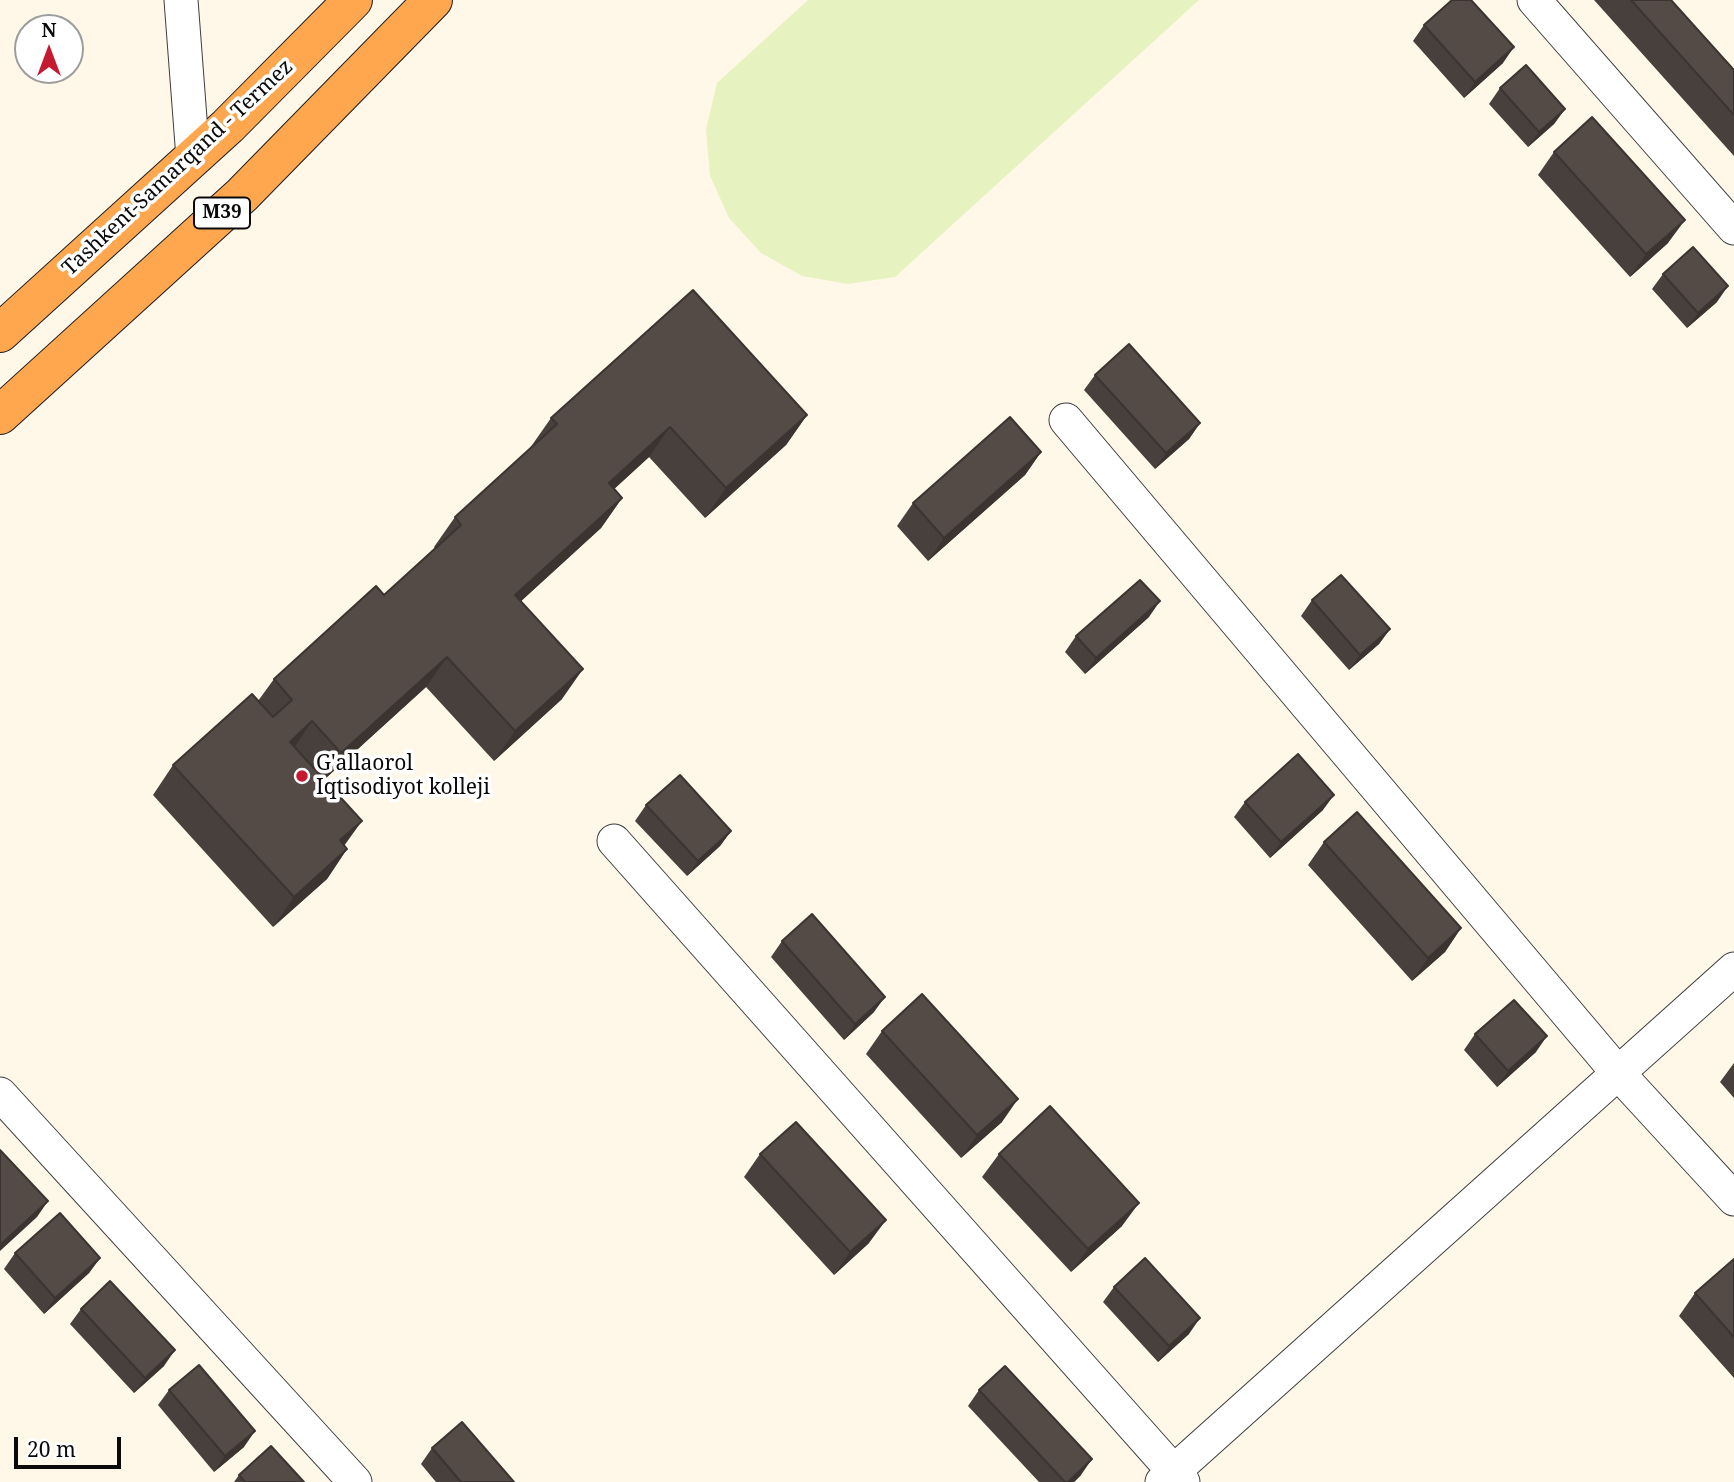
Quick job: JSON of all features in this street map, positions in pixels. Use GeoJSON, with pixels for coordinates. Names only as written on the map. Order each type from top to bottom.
{"type":"FeatureCollection","features":[{"type":"Feature","properties":{"kind":"highway","name":"Tashkent-Samarqand - Termez"},"geometry":{"type":"LineString","coordinates":[[0,333],[228,126],[354,0]]}},
{"type":"Feature","properties":{"kind":"highway","name":"M39"},"geometry":{"type":"LineString","coordinates":[[0,415],[242,195],[433,0]]}},
{"type":"Feature","properties":{"kind":"street"},"geometry":{"type":"LineString","coordinates":[[181,0],[193,158]]}},
{"type":"Feature","properties":{"kind":"street"},"geometry":{"type":"LineString","coordinates":[[1534,0],[1734,228]]}},
{"type":"Feature","properties":{"kind":"street"},"geometry":{"type":"LineString","coordinates":[[1066,420],[1618,1073],[1734,1199]]}},
{"type":"Feature","properties":{"kind":"street"},"geometry":{"type":"LineString","coordinates":[[614,841],[1173,1478],[1734,969]]}},
{"type":"Feature","properties":{"kind":"street"},"geometry":{"type":"LineString","coordinates":[[0,1094],[355,1482]]}},
{"type":"Feature","properties":{"kind":"green space"},"geometry":{"type":"Polygon","coordinates":[[[808,0],[1199,0],[895,277],[848,284],[802,276],[761,253],[729,218],[710,176],[706,129],[717,83],[808,0]]]}},
{"type":"Feature","properties":{"kind":"building"},"geometry":{"type":"Polygon","coordinates":[[[1452,0],[1471,0],[1514,47],[1475,82],[1424,25],[1452,0]]]}},
{"type":"Feature","properties":{"kind":"building"},"geometry":{"type":"Polygon","coordinates":[[[1631,0],[1671,0],[1734,70],[1734,115],[1631,0]]]}},
{"type":"Feature","properties":{"kind":"building"},"geometry":{"type":"Polygon","coordinates":[[[1526,65],[1565,109],[1539,132],[1500,88],[1526,65]]]}},
{"type":"Feature","properties":{"kind":"building"},"geometry":{"type":"Polygon","coordinates":[[[1592,117],[1685,220],[1646,254],[1554,152],[1592,117]]]}},
{"type":"Feature","properties":{"kind":"building"},"geometry":{"type":"Polygon","coordinates":[[[1693,247],[1728,286],[1698,313],[1663,274],[1693,247]]]}},
{"type":"Feature","properties":{"kind":"building"},"geometry":{"type":"Polygon","coordinates":[[[693,290],[807,415],[726,488],[670,427],[609,483],[622,498],[515,595],[583,669],[515,731],[447,657],[341,753],[312,721],[290,742],[362,821],[340,840],[347,849],[294,897],[173,765],[252,694],[273,717],[292,700],[274,679],[376,586],[384,595],[461,525],[455,517],[557,424],[551,418],[693,290]]]}},
{"type":"Feature","properties":{"kind":"building"},"geometry":{"type":"Polygon","coordinates":[[[1129,344],[1200,423],[1166,453],[1095,375],[1129,344]]]}},
{"type":"Feature","properties":{"kind":"building"},"geometry":{"type":"Polygon","coordinates":[[[1010,417],[1041,452],[944,538],[913,503],[1010,417]]]}},
{"type":"Feature","properties":{"kind":"building"},"geometry":{"type":"Polygon","coordinates":[[[1341,575],[1390,629],[1360,655],[1312,600],[1341,575]]]}},
{"type":"Feature","properties":{"kind":"building"},"geometry":{"type":"Polygon","coordinates":[[[1140,580],[1160,601],[1096,658],[1076,636],[1140,580]]]}},
{"type":"Feature","properties":{"kind":"building"},"geometry":{"type":"Polygon","coordinates":[[[1298,754],[1334,795],[1281,842],[1245,802],[1298,754]]]}},
{"type":"Feature","properties":{"kind":"building"},"geometry":{"type":"Polygon","coordinates":[[[680,775],[731,831],[698,861],[646,805],[680,775]]]}},
{"type":"Feature","properties":{"kind":"building"},"geometry":{"type":"Polygon","coordinates":[[[1357,812],[1461,928],[1428,958],[1324,842],[1357,812]]]}},
{"type":"Feature","properties":{"kind":"building"},"geometry":{"type":"Polygon","coordinates":[[[812,914],[885,997],[855,1024],[782,941],[812,914]]]}},
{"type":"Feature","properties":{"kind":"building"},"geometry":{"type":"Polygon","coordinates":[[[922,994],[1018,1099],[977,1135],[882,1031],[922,994]]]}},
{"type":"Feature","properties":{"kind":"building"},"geometry":{"type":"Polygon","coordinates":[[[1514,1000],[1547,1036],[1508,1071],[1475,1034],[1514,1000]]]}},
{"type":"Feature","properties":{"kind":"building"},"geometry":{"type":"Polygon","coordinates":[[[1050,1106],[1139,1203],[1088,1249],[999,1154],[1050,1106]]]}},
{"type":"Feature","properties":{"kind":"building"},"geometry":{"type":"Polygon","coordinates":[[[796,1122],[886,1220],[850,1252],[760,1154],[796,1122]]]}},
{"type":"Feature","properties":{"kind":"building"},"geometry":{"type":"Polygon","coordinates":[[[0,1150],[48,1201],[0,1245],[0,1150]]]}},
{"type":"Feature","properties":{"kind":"building"},"geometry":{"type":"Polygon","coordinates":[[[60,1213],[100,1258],[55,1298],[15,1253],[60,1213]]]}},
{"type":"Feature","properties":{"kind":"building"},"geometry":{"type":"Polygon","coordinates":[[[1145,1258],[1200,1318],[1169,1346],[1114,1287],[1145,1258]]]}},
{"type":"Feature","properties":{"kind":"building"},"geometry":{"type":"Polygon","coordinates":[[[1734,1259],[1734,1337],[1695,1293],[1734,1259]]]}},
{"type":"Feature","properties":{"kind":"building"},"geometry":{"type":"Polygon","coordinates":[[[110,1281],[175,1350],[145,1378],[81,1309],[110,1281]]]}},
{"type":"Feature","properties":{"kind":"building"},"geometry":{"type":"Polygon","coordinates":[[[199,1365],[255,1431],[225,1456],[169,1390],[199,1365]]]}},
{"type":"Feature","properties":{"kind":"building"},"geometry":{"type":"Polygon","coordinates":[[[1005,1366],[1092,1459],[1068,1482],[1065,1482],[979,1390],[1005,1366]]]}},
{"type":"Feature","properties":{"kind":"building"},"geometry":{"type":"Polygon","coordinates":[[[462,1422],[514,1482],[461,1482],[432,1448],[462,1422]]]}},
{"type":"Feature","properties":{"kind":"building"},"geometry":{"type":"Polygon","coordinates":[[[271,1446],[304,1482],[245,1482],[239,1475],[271,1446]]]}},
{"type":"Feature","properties":{"kind":"place","name":"G'allaorol Iqtisodiyot kolleji"},"geometry":{"type":"Point","coordinates":[302,776]}}]}
